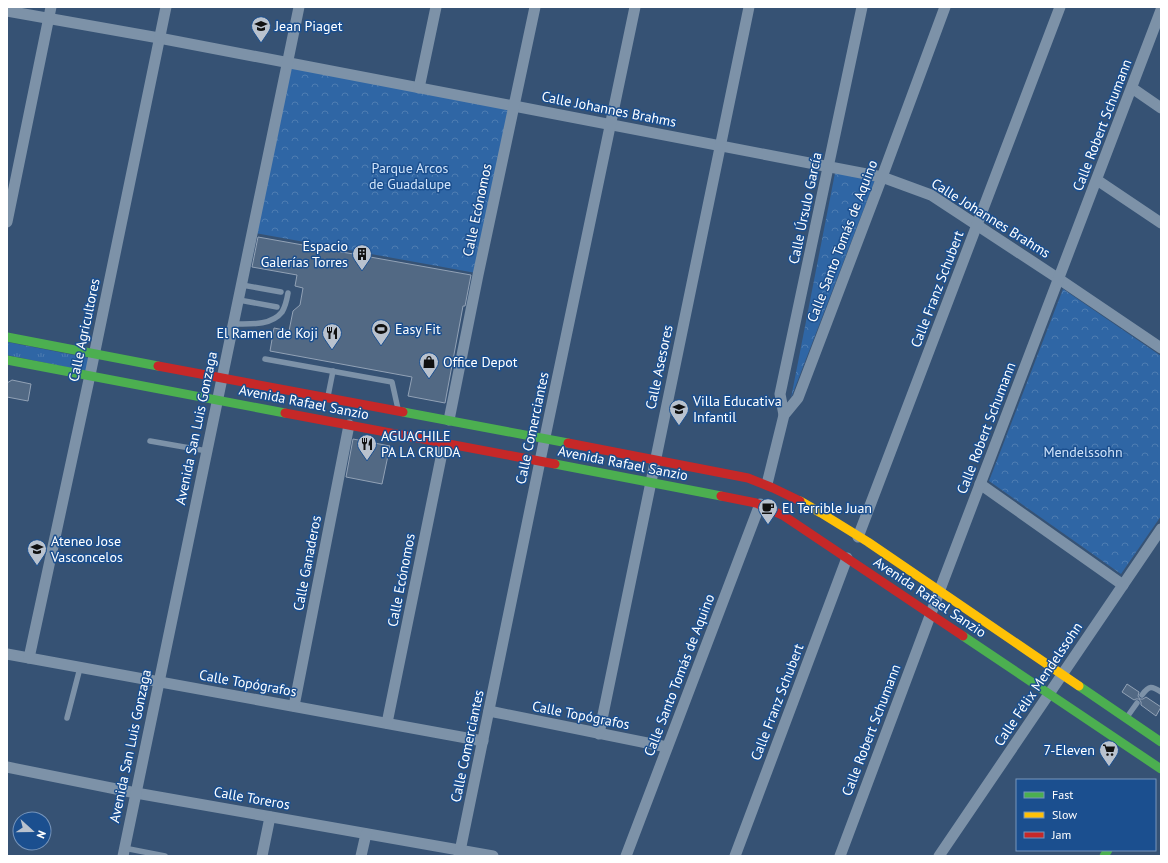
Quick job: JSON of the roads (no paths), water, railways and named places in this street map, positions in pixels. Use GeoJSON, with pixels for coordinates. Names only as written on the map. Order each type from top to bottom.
{"type":"FeatureCollection","features":[{"type":"Feature","properties":{"kind":"main road","name":"Avenida Rafael Sanzio"},"geometry":{"type":"LineString","coordinates":[[7,337],[398,410],[748,478],[767,484],[800,500],[858,537],[1161,742]]}},
{"type":"Feature","properties":{"kind":"main road","name":"Avenida Rafael Sanzio"},"geometry":{"type":"LineString","coordinates":[[7,360],[760,504],[775,510],[790,519],[1049,694],[1160,772]]}},
{"type":"Feature","properties":{"kind":"street"},"geometry":{"type":"LineString","coordinates":[[7,222],[51,7]]}},
{"type":"Feature","properties":{"kind":"street","name":"Calle Agricultores"},"geometry":{"type":"LineString","coordinates":[[29,658],[90,375],[166,7]]}},
{"type":"Feature","properties":{"kind":"street","name":"Avenida San Luis Gonzaga"},"geometry":{"type":"LineString","coordinates":[[124,852],[299,7]]}},
{"type":"Feature","properties":{"kind":"street"},"geometry":{"type":"LineString","coordinates":[[419,88],[436,7]]}},
{"type":"Feature","properties":{"kind":"street","name":"Calle Ecónomos"},"geometry":{"type":"LineString","coordinates":[[449,420],[535,7]]}},
{"type":"Feature","properties":{"kind":"street","name":"Calle Comerciantes"},"geometry":{"type":"LineString","coordinates":[[460,853],[635,7]]}},
{"type":"Feature","properties":{"kind":"street","name":"Calle Asesores"},"geometry":{"type":"LineString","coordinates":[[599,734],[749,7]]}},
{"type":"Feature","properties":{"kind":"street","name":"Calle Úrsulo García"},"geometry":{"type":"LineString","coordinates":[[784,415],[780,394],[862,7]]}},
{"type":"Feature","properties":{"kind":"street","name":"Calle Santo Tomás de Aquino"},"geometry":{"type":"LineString","coordinates":[[767,484],[784,415],[798,398],[945,7]]}},
{"type":"Feature","properties":{"kind":"street","name":"Calle Franz Schubert"},"geometry":{"type":"LineString","coordinates":[[858,537],[1060,7]]}},
{"type":"Feature","properties":{"kind":"street","name":"Calle Robert Schumann"},"geometry":{"type":"LineString","coordinates":[[840,856],[1161,10]]}},
{"type":"Feature","properties":{"kind":"street","name":"Calle Johannes Brahms"},"geometry":{"type":"LineString","coordinates":[[7,11],[159,38],[882,177],[931,195],[1161,348]]}},
{"type":"Feature","properties":{"kind":"street"},"geometry":{"type":"LineString","coordinates":[[1132,88],[1161,108]]}},
{"type":"Feature","properties":{"kind":"street"},"geometry":{"type":"LineString","coordinates":[[1097,180],[1161,223]]}},
{"type":"Feature","properties":{"kind":"street","name":"Calle Ganaderos"},"geometry":{"type":"LineString","coordinates":[[294,706],[350,425]]}},
{"type":"Feature","properties":{"kind":"street","name":"Calle Ecónomos"},"geometry":{"type":"LineString","coordinates":[[387,723],[444,443]]}},
{"type":"Feature","properties":{"kind":"street"},"geometry":{"type":"LineString","coordinates":[[980,484],[1123,585]]}},
{"type":"Feature","properties":{"kind":"street","name":"Calle Santo Tomás de Aquino"},"geometry":{"type":"LineString","coordinates":[[626,856],[760,504]]}},
{"type":"Feature","properties":{"kind":"street","name":"Calle Félix Mendelssohn"},"geometry":{"type":"LineString","coordinates":[[939,856],[1161,529]]}},
{"type":"Feature","properties":{"kind":"street","name":"Calle Franz Schubert"},"geometry":{"type":"LineString","coordinates":[[735,856],[847,558]]}},
{"type":"Feature","properties":{"kind":"street","name":"Calle Topógrafos"},"geometry":{"type":"LineString","coordinates":[[7,654],[483,740]]}},
{"type":"Feature","properties":{"kind":"street","name":"Calle Topógrafos"},"geometry":{"type":"LineString","coordinates":[[489,711],[667,747]]}},
{"type":"Feature","properties":{"kind":"street","name":"Calle Toreros"},"geometry":{"type":"LineString","coordinates":[[7,769],[366,834],[460,853],[493,856]]}},
{"type":"Feature","properties":{"kind":"street"},"geometry":{"type":"LineString","coordinates":[[262,856],[270,817]]}},
{"type":"Feature","properties":{"kind":"street"},"geometry":{"type":"LineString","coordinates":[[361,856],[366,834]]}},
{"type":"Feature","properties":{"kind":"lane"},"geometry":{"type":"LineString","coordinates":[[242,285],[281,292]]}},
{"type":"Feature","properties":{"kind":"lane"},"geometry":{"type":"LineString","coordinates":[[234,324],[254,324],[274,320],[282,311],[288,294]]}},
{"type":"Feature","properties":{"kind":"lane"},"geometry":{"type":"LineString","coordinates":[[239,300],[277,307]]}},
{"type":"Feature","properties":{"kind":"lane"},"geometry":{"type":"LineString","coordinates":[[265,359],[392,382],[398,410]]}},
{"type":"Feature","properties":{"kind":"lane"},"geometry":{"type":"LineString","coordinates":[[328,398],[333,371]]}},
{"type":"Feature","properties":{"kind":"lane"},"geometry":{"type":"LineString","coordinates":[[150,441],[207,451]]}},
{"type":"Feature","properties":{"kind":"lane"},"geometry":{"type":"LineString","coordinates":[[67,718],[80,668]]}},
{"type":"Feature","properties":{"kind":"lane"},"geometry":{"type":"LineString","coordinates":[[1142,695],[1146,689],[1151,687],[1161,692]]}},
{"type":"Feature","properties":{"kind":"lane"},"geometry":{"type":"LineString","coordinates":[[1126,719],[1137,703]]}},
{"type":"Feature","properties":{"kind":"lane"},"geometry":{"type":"LineString","coordinates":[[124,852],[165,856]]}},
{"type":"Feature","properties":{"kind":"place","name":"Jean Piaget"},"geometry":{"type":"Point","coordinates":[261,43]}},
{"type":"Feature","properties":{"kind":"place","name":"Espacio Galerías Torres"},"geometry":{"type":"Point","coordinates":[362,271]}},
{"type":"Feature","properties":{"kind":"place","name":"Easy Fit"},"geometry":{"type":"Point","coordinates":[381,346]}},
{"type":"Feature","properties":{"kind":"place","name":"El Ramen de Koji"},"geometry":{"type":"Point","coordinates":[332,350]}},
{"type":"Feature","properties":{"kind":"place","name":"Office Depot"},"geometry":{"type":"Point","coordinates":[429,379]}},
{"type":"Feature","properties":{"kind":"place","name":"Villa Educativa Infantil"},"geometry":{"type":"Point","coordinates":[679,426]}},
{"type":"Feature","properties":{"kind":"place","name":"AGUACHILE PA LA CRUDA"},"geometry":{"type":"Point","coordinates":[367,461]}},
{"type":"Feature","properties":{"kind":"place","name":"El Terrible Juan"},"geometry":{"type":"Point","coordinates":[768,525]}},
{"type":"Feature","properties":{"kind":"place","name":"Ateneo Jose Vasconcelos"},"geometry":{"type":"Point","coordinates":[37,566]}},
{"type":"Feature","properties":{"kind":"place","name":"7-Eleven"},"geometry":{"type":"Point","coordinates":[1109,767]}},
{"type":"Feature","properties":{"kind":"park label","name":"Parque Arcos de Guadalupe"},"geometry":{"type":"Point","coordinates":[410,176]}},
{"type":"Feature","properties":{"kind":"park label","name":"Mendelssohn"},"geometry":{"type":"Point","coordinates":[1083,452]}}]}
